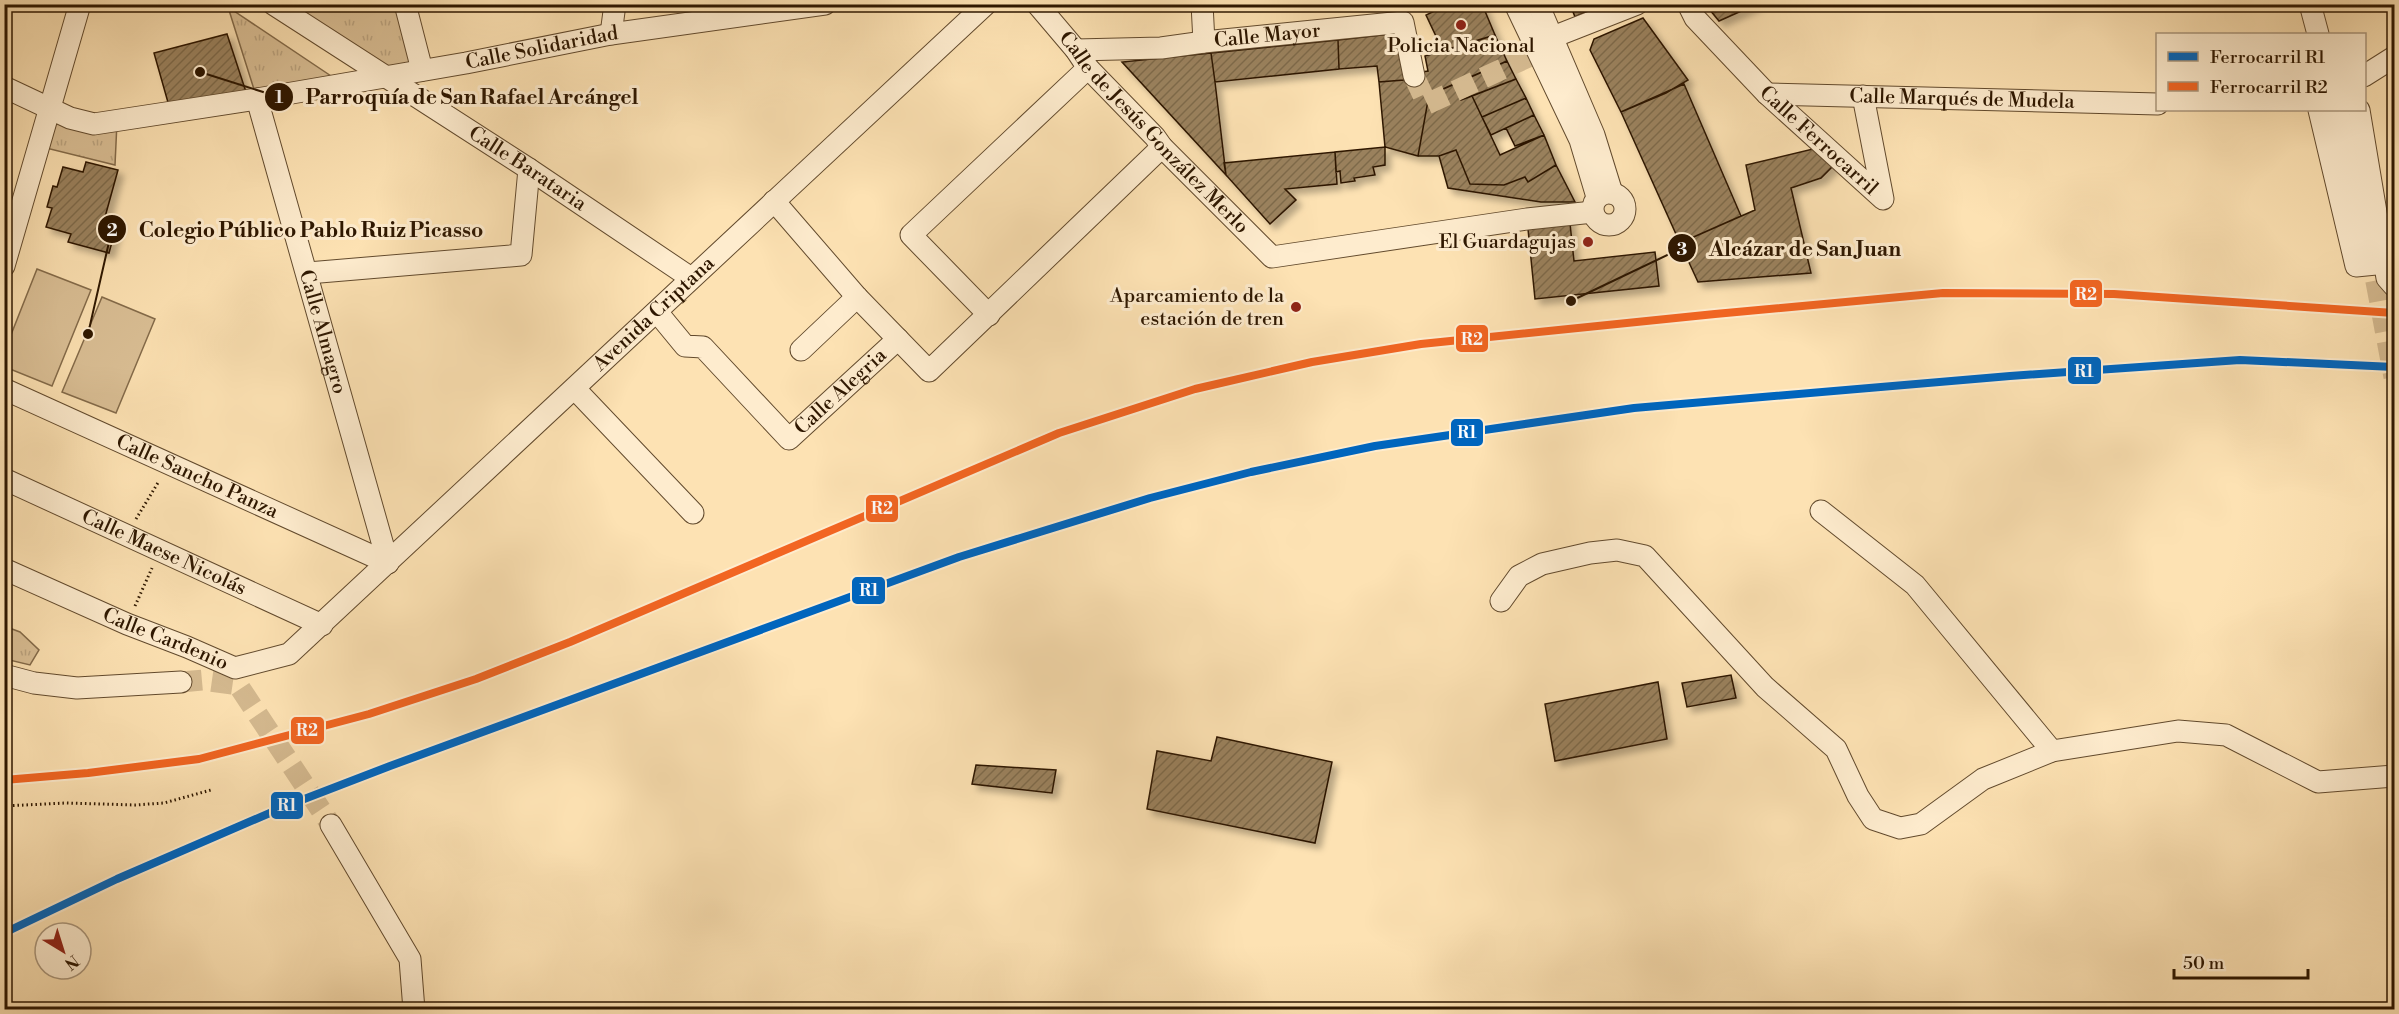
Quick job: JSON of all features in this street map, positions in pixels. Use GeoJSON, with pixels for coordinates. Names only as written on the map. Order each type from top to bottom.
{"type":"FeatureCollection","features":[{"type":"Feature","properties":{"kind":"street"},"geometry":{"type":"LineString","coordinates":[[4,266],[80,4]]}},
{"type":"Feature","properties":{"kind":"street","name":"Calle Barataria"},"geometry":{"type":"LineString","coordinates":[[273,4],[529,169],[691,278]]}},
{"type":"Feature","properties":{"kind":"street"},"geometry":{"type":"LineString","coordinates":[[405,4],[422,70]]}},
{"type":"Feature","properties":{"kind":"street"},"geometry":{"type":"LineString","coordinates":[[611,34],[615,4]]}},
{"type":"Feature","properties":{"kind":"street","name":"Calle Solidaridad"},"geometry":{"type":"LineString","coordinates":[[4,87],[50,110],[94,124],[257,99],[611,34],[825,4]]}},
{"type":"Feature","properties":{"kind":"street","name":"Avenida Criptana"},"geometry":{"type":"LineString","coordinates":[[322,625],[986,4]]}},
{"type":"Feature","properties":{"kind":"street","name":"Calle de Jesús González Merlo"},"geometry":{"type":"LineString","coordinates":[[1037,4],[1076,50],[1088,68],[1162,147],[1272,257],[1527,219],[1601,201]]}},
{"type":"Feature","properties":{"kind":"street"},"geometry":{"type":"LineString","coordinates":[[1202,4],[1204,42]]}},
{"type":"Feature","properties":{"kind":"street"},"geometry":{"type":"LineString","coordinates":[[1515,4],[1580,140],[1601,201]]}},
{"type":"Feature","properties":{"kind":"street"},"geometry":{"type":"LineString","coordinates":[[1538,4],[1594,135],[1601,201]]}},
{"type":"Feature","properties":{"kind":"street"},"geometry":{"type":"LineString","coordinates":[[1537,53],[1553,37],[1637,4]]}},
{"type":"Feature","properties":{"kind":"street","name":"Calle Ferrocarril"},"geometry":{"type":"LineString","coordinates":[[1688,4],[1695,18],[1767,94],[1882,199],[1863,96]]}},
{"type":"Feature","properties":{"kind":"street"},"geometry":{"type":"LineString","coordinates":[[2310,4],[2318,33]]}},
{"type":"Feature","properties":{"kind":"street","name":"Calle Mayor"},"geometry":{"type":"LineString","coordinates":[[1076,50],[1161,48],[1403,22],[1414,76]]}},
{"type":"Feature","properties":{"kind":"street"},"geometry":{"type":"LineString","coordinates":[[2366,75],[2394,57]]}},
{"type":"Feature","properties":{"kind":"street"},"geometry":{"type":"LineString","coordinates":[[989,315],[911,235],[1088,68]]}},
{"type":"Feature","properties":{"kind":"street","name":"Calle Marqués de Mudela"},"geometry":{"type":"LineString","coordinates":[[1767,94],[2156,104]]}},
{"type":"Feature","properties":{"kind":"street","name":"Calle Almagro"},"geometry":{"type":"LineString","coordinates":[[257,99],[308,273],[388,563]]}},
{"type":"Feature","properties":{"kind":"street"},"geometry":{"type":"LineString","coordinates":[[2319,111],[2356,266],[2378,256]]}},
{"type":"Feature","properties":{"kind":"street"},"geometry":{"type":"LineString","coordinates":[[2338,111],[2378,256],[2387,278],[2394,286]]}},
{"type":"Feature","properties":{"kind":"street"},"geometry":{"type":"LineString","coordinates":[[2359,111],[2378,256]]}},
{"type":"Feature","properties":{"kind":"street"},"geometry":{"type":"LineString","coordinates":[[774,201],[858,297],[929,371],[1162,147]]}},
{"type":"Feature","properties":{"kind":"street"},"geometry":{"type":"LineString","coordinates":[[308,273],[521,255],[529,169]]}},
{"type":"Feature","properties":{"kind":"street"},"geometry":{"type":"LineString","coordinates":[[801,350],[858,297]]}},
{"type":"Feature","properties":{"kind":"street","name":"Calle Alegria"},"geometry":{"type":"LineString","coordinates":[[657,312],[685,346],[703,347],[789,439],[898,339]]}},
{"type":"Feature","properties":{"kind":"street","name":"Calle Sancho Panza"},"geometry":{"type":"LineString","coordinates":[[4,389],[388,563]]}},
{"type":"Feature","properties":{"kind":"street"},"geometry":{"type":"LineString","coordinates":[[575,389],[693,513]]}},
{"type":"Feature","properties":{"kind":"street","name":"Calle Maese Nicolás"},"geometry":{"type":"LineString","coordinates":[[4,479],[322,625]]}},
{"type":"Feature","properties":{"kind":"street"},"geometry":{"type":"LineString","coordinates":[[1821,511],[1915,585],[2052,751]]}},
{"type":"Feature","properties":{"kind":"street"},"geometry":{"type":"LineString","coordinates":[[1501,601],[1519,576],[1542,564],[1590,553],[1617,550],[1645,556],[1765,687],[1836,749],[1858,796],[1872,819],[1900,828],[1921,824],[1983,779],[2052,751],[2178,731],[2226,735],[2318,782],[2394,776]]}},
{"type":"Feature","properties":{"kind":"street","name":"Calle Cardenio"},"geometry":{"type":"LineString","coordinates":[[4,569],[127,624],[235,668],[289,654],[322,625]]}},
{"type":"Feature","properties":{"kind":"street"},"geometry":{"type":"LineString","coordinates":[[4,675],[34,683],[76,688],[181,682]]}},
{"type":"Feature","properties":{"kind":"street"},"geometry":{"type":"LineString","coordinates":[[331,825],[410,959],[414,1010]]}},
{"type":"Feature","properties":{"kind":"path"},"geometry":{"type":"LineString","coordinates":[[127,535],[169,464]]}},
{"type":"Feature","properties":{"kind":"path"},"geometry":{"type":"LineString","coordinates":[[127,624],[160,550]]}},
{"type":"Feature","properties":{"kind":"path"},"geometry":{"type":"LineString","coordinates":[[4,806],[66,803],[135,805],[164,803],[211,790]]}},
{"type":"Feature","properties":{"kind":"green space"},"geometry":{"type":"Polygon","coordinates":[[[273,5],[405,5],[422,70],[383,77],[273,5]]]}},
{"type":"Feature","properties":{"kind":"green space"},"geometry":{"type":"Polygon","coordinates":[[[228,7],[343,84],[257,99],[228,7]]]}},
{"type":"Feature","properties":{"kind":"green space"},"geometry":{"type":"Polygon","coordinates":[[[50,110],[117,122],[115,165],[38,146],[50,110]]]}},
{"type":"Feature","properties":{"kind":"green space"},"geometry":{"type":"Polygon","coordinates":[[[37,269],[91,290],[52,386],[5,367],[5,350],[37,269]]]}},
{"type":"Feature","properties":{"kind":"green space"},"geometry":{"type":"Polygon","coordinates":[[[102,297],[155,319],[116,413],[62,392],[102,297]]]}},
{"type":"Feature","properties":{"kind":"green space"},"geometry":{"type":"Polygon","coordinates":[[[4,626],[20,632],[39,650],[30,665],[5,659],[4,626]]]}},
{"type":"Feature","properties":{"kind":"building","name":"Policia Nacional"},"geometry":{"type":"Polygon","coordinates":[[[1449,4],[1482,4],[1495,35],[1443,51],[1426,15],[1449,4]]]}},
{"type":"Feature","properties":{"kind":"building"},"geometry":{"type":"Polygon","coordinates":[[[1570,4],[1603,4],[1575,17],[1570,4]]]}},
{"type":"Feature","properties":{"kind":"building"},"geometry":{"type":"Polygon","coordinates":[[[1705,4],[1757,4],[1719,21],[1705,4]]]}},
{"type":"Feature","properties":{"kind":"building"},"geometry":{"type":"Polygon","coordinates":[[[1643,18],[1688,80],[1666,93],[1621,112],[1590,50],[1594,39],[1643,18]]]}},
{"type":"Feature","properties":{"kind":"building"},"geometry":{"type":"Polygon","coordinates":[[[1399,33],[1404,80],[1379,82],[1377,66],[1339,69],[1338,40],[1399,33]]]}},
{"type":"Feature","properties":{"kind":"building"},"geometry":{"type":"Polygon","coordinates":[[[227,34],[246,92],[169,106],[154,53],[227,34]]]}},
{"type":"Feature","properties":{"kind":"building"},"geometry":{"type":"Polygon","coordinates":[[[1495,35],[1507,61],[1429,95],[1421,72],[1428,71],[1425,56],[1495,35]]]}},
{"type":"Feature","properties":{"kind":"building"},"geometry":{"type":"Polygon","coordinates":[[[1338,40],[1339,69],[1215,82],[1211,53],[1338,40]]]}},
{"type":"Feature","properties":{"kind":"building"},"geometry":{"type":"Polygon","coordinates":[[[1211,53],[1215,82],[1226,175],[1122,62],[1211,53]]]}},
{"type":"Feature","properties":{"kind":"building"},"geometry":{"type":"Polygon","coordinates":[[[1507,61],[1516,79],[1461,100],[1455,84],[1507,61]]]}},
{"type":"Feature","properties":{"kind":"building"},"geometry":{"type":"Polygon","coordinates":[[[1421,72],[1429,95],[1418,156],[1385,147],[1379,82],[1404,80],[1421,72]]]}},
{"type":"Feature","properties":{"kind":"building"},"geometry":{"type":"Polygon","coordinates":[[[1516,79],[1526,98],[1482,117],[1472,96],[1516,79]]]}},
{"type":"Feature","properties":{"kind":"building"},"geometry":{"type":"Polygon","coordinates":[[[1455,84],[1461,100],[1472,96],[1500,155],[1544,135],[1556,165],[1528,182],[1525,177],[1504,185],[1470,184],[1456,150],[1439,156],[1418,156],[1429,95],[1455,84]]]}},
{"type":"Feature","properties":{"kind":"building"},"geometry":{"type":"Polygon","coordinates":[[[1684,84],[1741,216],[1680,243],[1621,112],[1684,84]]]}},
{"type":"Feature","properties":{"kind":"building"},"geometry":{"type":"Polygon","coordinates":[[[1526,98],[1534,115],[1491,135],[1482,117],[1526,98]]]}},
{"type":"Feature","properties":{"kind":"building"},"geometry":{"type":"Polygon","coordinates":[[[1534,115],[1544,135],[1515,146],[1506,128],[1534,115]]]}},
{"type":"Feature","properties":{"kind":"building"},"geometry":{"type":"Polygon","coordinates":[[[1385,147],[1385,165],[1373,167],[1375,175],[1354,178],[1355,181],[1341,183],[1340,171],[1336,172],[1335,152],[1385,147]]]}},
{"type":"Feature","properties":{"kind":"building"},"geometry":{"type":"Polygon","coordinates":[[[1817,148],[1835,164],[1821,178],[1791,188],[1811,273],[1698,282],[1680,243],[1755,210],[1746,165],[1817,148]]]}},
{"type":"Feature","properties":{"kind":"building"},"geometry":{"type":"Polygon","coordinates":[[[1456,150],[1470,184],[1504,185],[1525,177],[1528,182],[1556,165],[1575,202],[1541,202],[1448,188],[1439,156],[1456,150]]]}},
{"type":"Feature","properties":{"kind":"building"},"geometry":{"type":"Polygon","coordinates":[[[1335,152],[1337,184],[1285,189],[1296,200],[1270,224],[1226,175],[1224,163],[1335,152]]]}},
{"type":"Feature","properties":{"kind":"building"},"geometry":{"type":"Polygon","coordinates":[[[86,162],[118,170],[105,217],[118,220],[109,253],[68,242],[71,234],[46,227],[52,208],[47,207],[53,186],[57,187],[63,167],[83,172],[86,162]]]}},
{"type":"Feature","properties":{"kind":"building"},"geometry":{"type":"Polygon","coordinates":[[[1569,214],[1574,261],[1655,252],[1659,286],[1535,299],[1527,219],[1569,214]]]}},
{"type":"Feature","properties":{"kind":"building"},"geometry":{"type":"Polygon","coordinates":[[[1731,675],[1736,698],[1687,707],[1682,683],[1731,675]]]}},
{"type":"Feature","properties":{"kind":"building"},"geometry":{"type":"Polygon","coordinates":[[[1658,682],[1667,739],[1555,761],[1545,704],[1658,682]]]}},
{"type":"Feature","properties":{"kind":"building"},"geometry":{"type":"Polygon","coordinates":[[[1217,737],[1332,762],[1315,843],[1147,809],[1157,751],[1211,761],[1217,737]]]}},
{"type":"Feature","properties":{"kind":"building"},"geometry":{"type":"Polygon","coordinates":[[[976,765],[1056,770],[1052,793],[972,784],[976,765]]]}},
{"type":"Feature","properties":{"kind":"tunnel"},"geometry":{"type":"LineString","coordinates":[[1414,76],[1427,104],[1537,53]]}},
{"type":"Feature","properties":{"kind":"tunnel"},"geometry":{"type":"LineString","coordinates":[[2370,250],[2394,377]]}},
{"type":"Feature","properties":{"kind":"tunnel"},"geometry":{"type":"LineString","coordinates":[[181,682],[203,680],[238,685],[331,825]]}},
{"type":"Feature","properties":{"kind":"rail line","name":"R2"},"geometry":{"type":"LineString","coordinates":[[4,780],[88,773],[199,759],[369,714],[476,679],[570,642],[1059,433],[1195,389],[1312,362],[1421,344],[1943,293],[2114,294],[2394,313]]}},
{"type":"Feature","properties":{"kind":"rail line","name":"R1"},"geometry":{"type":"LineString","coordinates":[[4,933],[117,879],[286,806],[390,766],[959,557],[1150,498],[1251,472],[1375,446],[1634,408],[2010,376],[2240,360],[2394,367]]}},
{"type":"Feature","properties":{"kind":"place","name":"Policia Nacional"},"geometry":{"type":"Point","coordinates":[1461,25]}},
{"type":"Feature","properties":{"kind":"place","name":"Parroquía de San Rafael Arcángel"},"geometry":{"type":"Point","coordinates":[200,72]}},
{"type":"Feature","properties":{"kind":"place","name":"El Guardagujas"},"geometry":{"type":"Point","coordinates":[1588,242]}},
{"type":"Feature","properties":{"kind":"place","name":"Alcázar de San Juan"},"geometry":{"type":"Point","coordinates":[1571,301]}},
{"type":"Feature","properties":{"kind":"place","name":"Aparcamiento de la estación de tren"},"geometry":{"type":"Point","coordinates":[1296,307]}},
{"type":"Feature","properties":{"kind":"place","name":"Colegio Público Pablo Ruiz Picasso"},"geometry":{"type":"Point","coordinates":[88,334]}}]}
